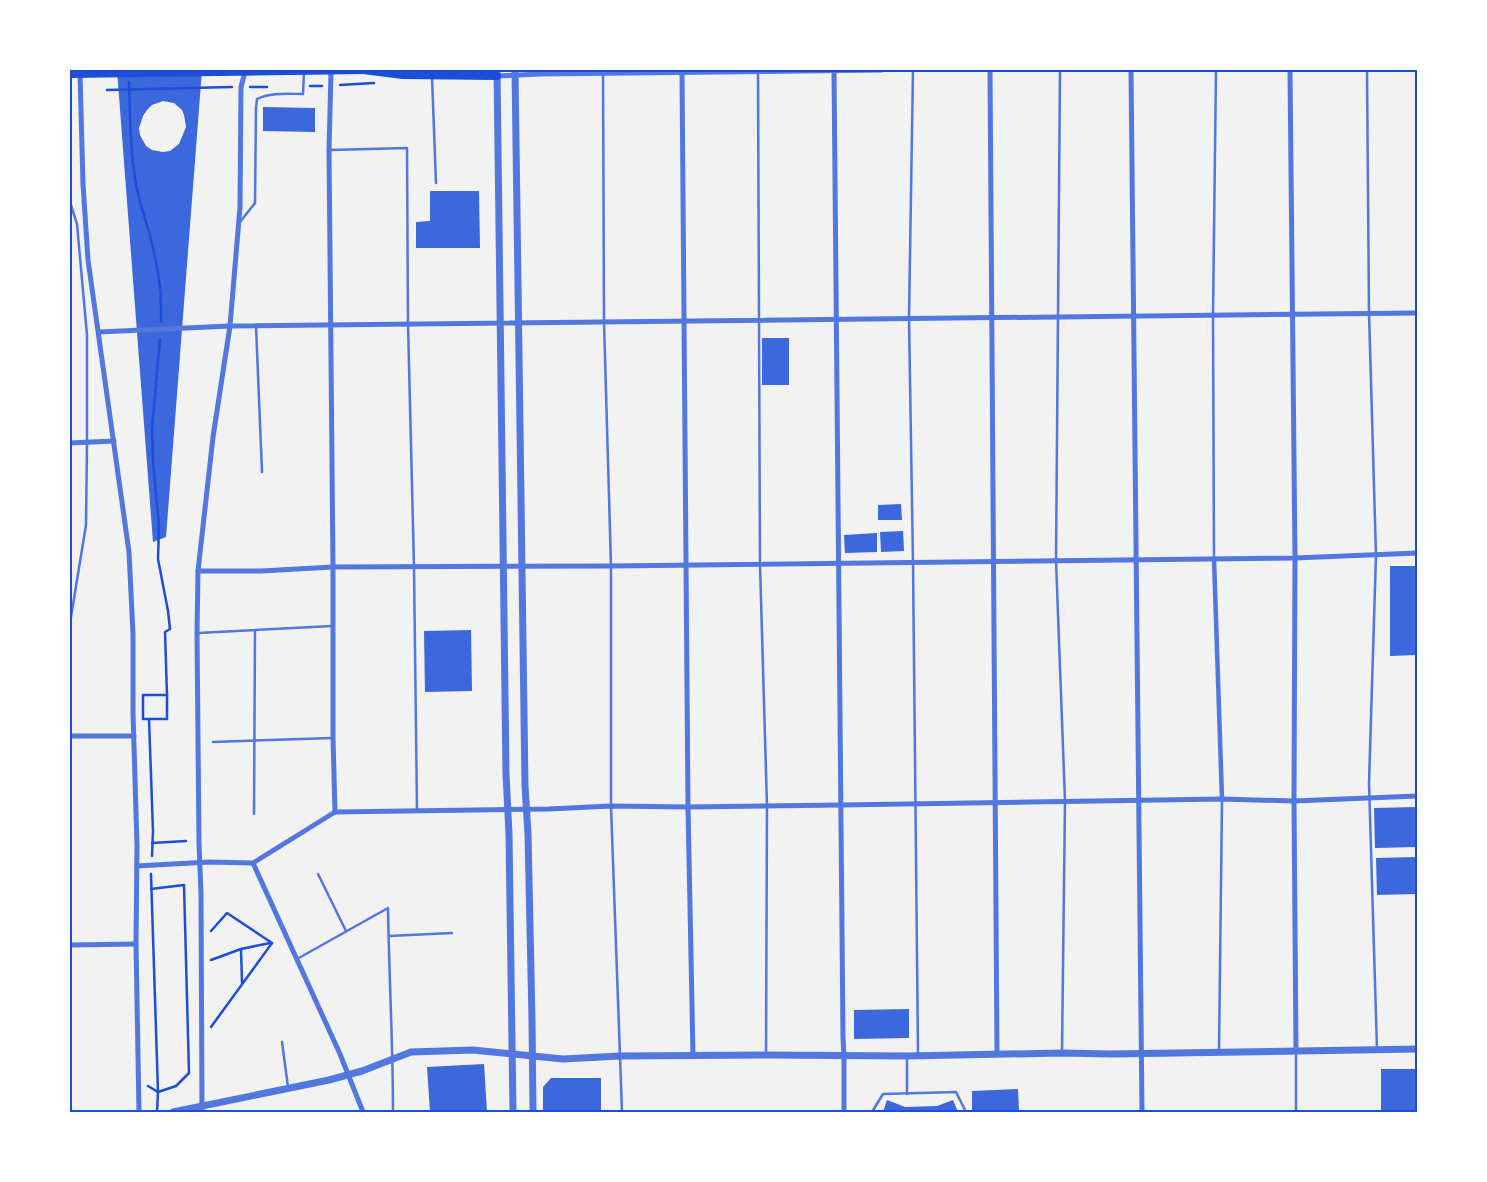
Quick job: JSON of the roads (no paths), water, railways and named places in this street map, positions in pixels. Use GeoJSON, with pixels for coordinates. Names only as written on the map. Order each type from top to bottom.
{"type":"FeatureCollection","features":[{"type":"Feature","properties":{"kind":"main road"},"geometry":{"type":"LineString","coordinates":[[70,74],[365,70],[403,75],[497,73]]}},
{"type":"Feature","properties":{"kind":"street"},"geometry":{"type":"LineString","coordinates":[[834,70],[844,1112]]}},
{"type":"Feature","properties":{"kind":"street"},"geometry":{"type":"LineString","coordinates":[[513,1112],[503,566],[497,73],[882,70]]}},
{"type":"Feature","properties":{"kind":"street"},"geometry":{"type":"LineString","coordinates":[[990,70],[997,1053]]}},
{"type":"Feature","properties":{"kind":"street"},"geometry":{"type":"LineString","coordinates":[[1130,70],[1142,1112]]}},
{"type":"Feature","properties":{"kind":"street"},"geometry":{"type":"LineString","coordinates":[[1290,70],[1295,558],[1296,1050]]}},
{"type":"Feature","properties":{"kind":"street"},"geometry":{"type":"LineString","coordinates":[[331,71],[329,150],[335,812]]}},
{"type":"Feature","properties":{"kind":"street"},"geometry":{"type":"LineString","coordinates":[[201,1109],[201,904],[196,633],[198,571],[213,437],[230,326],[239,223],[241,87],[244,72]]}},
{"type":"Feature","properties":{"kind":"street"},"geometry":{"type":"LineString","coordinates":[[515,72],[526,809],[533,1112]]}},
{"type":"Feature","properties":{"kind":"street"},"geometry":{"type":"LineString","coordinates":[[682,72],[688,807],[693,1056]]}},
{"type":"Feature","properties":{"kind":"street"},"geometry":{"type":"LineString","coordinates":[[80,74],[84,222],[129,552],[133,634],[138,866],[136,944],[139,1112]]}},
{"type":"Feature","properties":{"kind":"street"},"geometry":{"type":"LineString","coordinates":[[99,332],[230,326],[500,322],[1417,313]]}},
{"type":"Feature","properties":{"kind":"street"},"geometry":{"type":"LineString","coordinates":[[70,443],[114,441]]}},
{"type":"Feature","properties":{"kind":"street"},"geometry":{"type":"LineString","coordinates":[[198,571],[261,571],[333,567],[686,566],[1295,558],[1417,554]]}},
{"type":"Feature","properties":{"kind":"street"},"geometry":{"type":"LineString","coordinates":[[1214,559],[1222,799]]}},
{"type":"Feature","properties":{"kind":"street"},"geometry":{"type":"LineString","coordinates":[[70,736],[134,736]]}},
{"type":"Feature","properties":{"kind":"street"},"geometry":{"type":"LineString","coordinates":[[138,866],[253,863],[335,812],[611,806],[688,807],[1222,799],[1294,801],[1417,796]]}},
{"type":"Feature","properties":{"kind":"street"},"geometry":{"type":"LineString","coordinates":[[253,863],[363,1112]]}},
{"type":"Feature","properties":{"kind":"street"},"geometry":{"type":"LineString","coordinates":[[70,945],[136,944]]}},
{"type":"Feature","properties":{"kind":"street"},"geometry":{"type":"LineString","coordinates":[[173,1112],[201,1109],[329,1080],[362,1071],[411,1052],[473,1050],[564,1059],[620,1056],[907,1056],[997,1053],[1141,1054],[1417,1049]]}},
{"type":"Feature","properties":{"kind":"lane"},"geometry":{"type":"LineString","coordinates":[[913,70],[909,318],[918,1055]]}},
{"type":"Feature","properties":{"kind":"lane"},"geometry":{"type":"LineString","coordinates":[[1060,70],[1056,561],[1065,801],[1062,1053]]}},
{"type":"Feature","properties":{"kind":"lane"},"geometry":{"type":"LineString","coordinates":[[1214,559],[1213,315],[1216,70]]}},
{"type":"Feature","properties":{"kind":"lane"},"geometry":{"type":"LineString","coordinates":[[1367,70],[1370,313],[1376,555],[1369,799],[1377,1049]]}},
{"type":"Feature","properties":{"kind":"lane"},"geometry":{"type":"LineString","coordinates":[[758,71],[760,565],[767,806],[766,1055]]}},
{"type":"Feature","properties":{"kind":"lane"},"geometry":{"type":"LineString","coordinates":[[239,223],[255,203],[256,108],[258,99],[262,96],[271,95],[303,94],[304,72]]}},
{"type":"Feature","properties":{"kind":"lane"},"geometry":{"type":"LineString","coordinates":[[603,72],[604,322],[611,566],[611,806],[622,1112]]}},
{"type":"Feature","properties":{"kind":"lane"},"geometry":{"type":"LineString","coordinates":[[432,75],[436,183]]}},
{"type":"Feature","properties":{"kind":"lane"},"geometry":{"type":"LineString","coordinates":[[329,150],[407,148],[408,324],[417,810]]}},
{"type":"Feature","properties":{"kind":"lane"},"geometry":{"type":"LineString","coordinates":[[70,202],[77,224],[86,335],[88,443],[86,525],[70,623]]}},
{"type":"Feature","properties":{"kind":"lane"},"geometry":{"type":"LineString","coordinates":[[256,326],[262,472]]}},
{"type":"Feature","properties":{"kind":"lane"},"geometry":{"type":"LineString","coordinates":[[196,633],[333,626]]}},
{"type":"Feature","properties":{"kind":"lane"},"geometry":{"type":"LineString","coordinates":[[254,814],[255,631]]}},
{"type":"Feature","properties":{"kind":"lane"},"geometry":{"type":"LineString","coordinates":[[214,742],[333,738]]}},
{"type":"Feature","properties":{"kind":"lane"},"geometry":{"type":"LineString","coordinates":[[1219,1052],[1222,799]]}},
{"type":"Feature","properties":{"kind":"lane"},"geometry":{"type":"LineString","coordinates":[[318,874],[346,932]]}},
{"type":"Feature","properties":{"kind":"lane"},"geometry":{"type":"LineString","coordinates":[[297,959],[388,908],[393,1112]]}},
{"type":"Feature","properties":{"kind":"lane"},"geometry":{"type":"LineString","coordinates":[[388,936],[452,933]]}},
{"type":"Feature","properties":{"kind":"lane"},"geometry":{"type":"LineString","coordinates":[[282,1042],[288,1088]]}},
{"type":"Feature","properties":{"kind":"lane"},"geometry":{"type":"LineString","coordinates":[[1296,1050],[1296,1112]]}},
{"type":"Feature","properties":{"kind":"lane"},"geometry":{"type":"LineString","coordinates":[[907,1056],[907,1094]]}},
{"type":"Feature","properties":{"kind":"lane"},"geometry":{"type":"LineString","coordinates":[[872,1112],[882,1094],[956,1092],[966,1112]]}}]}
